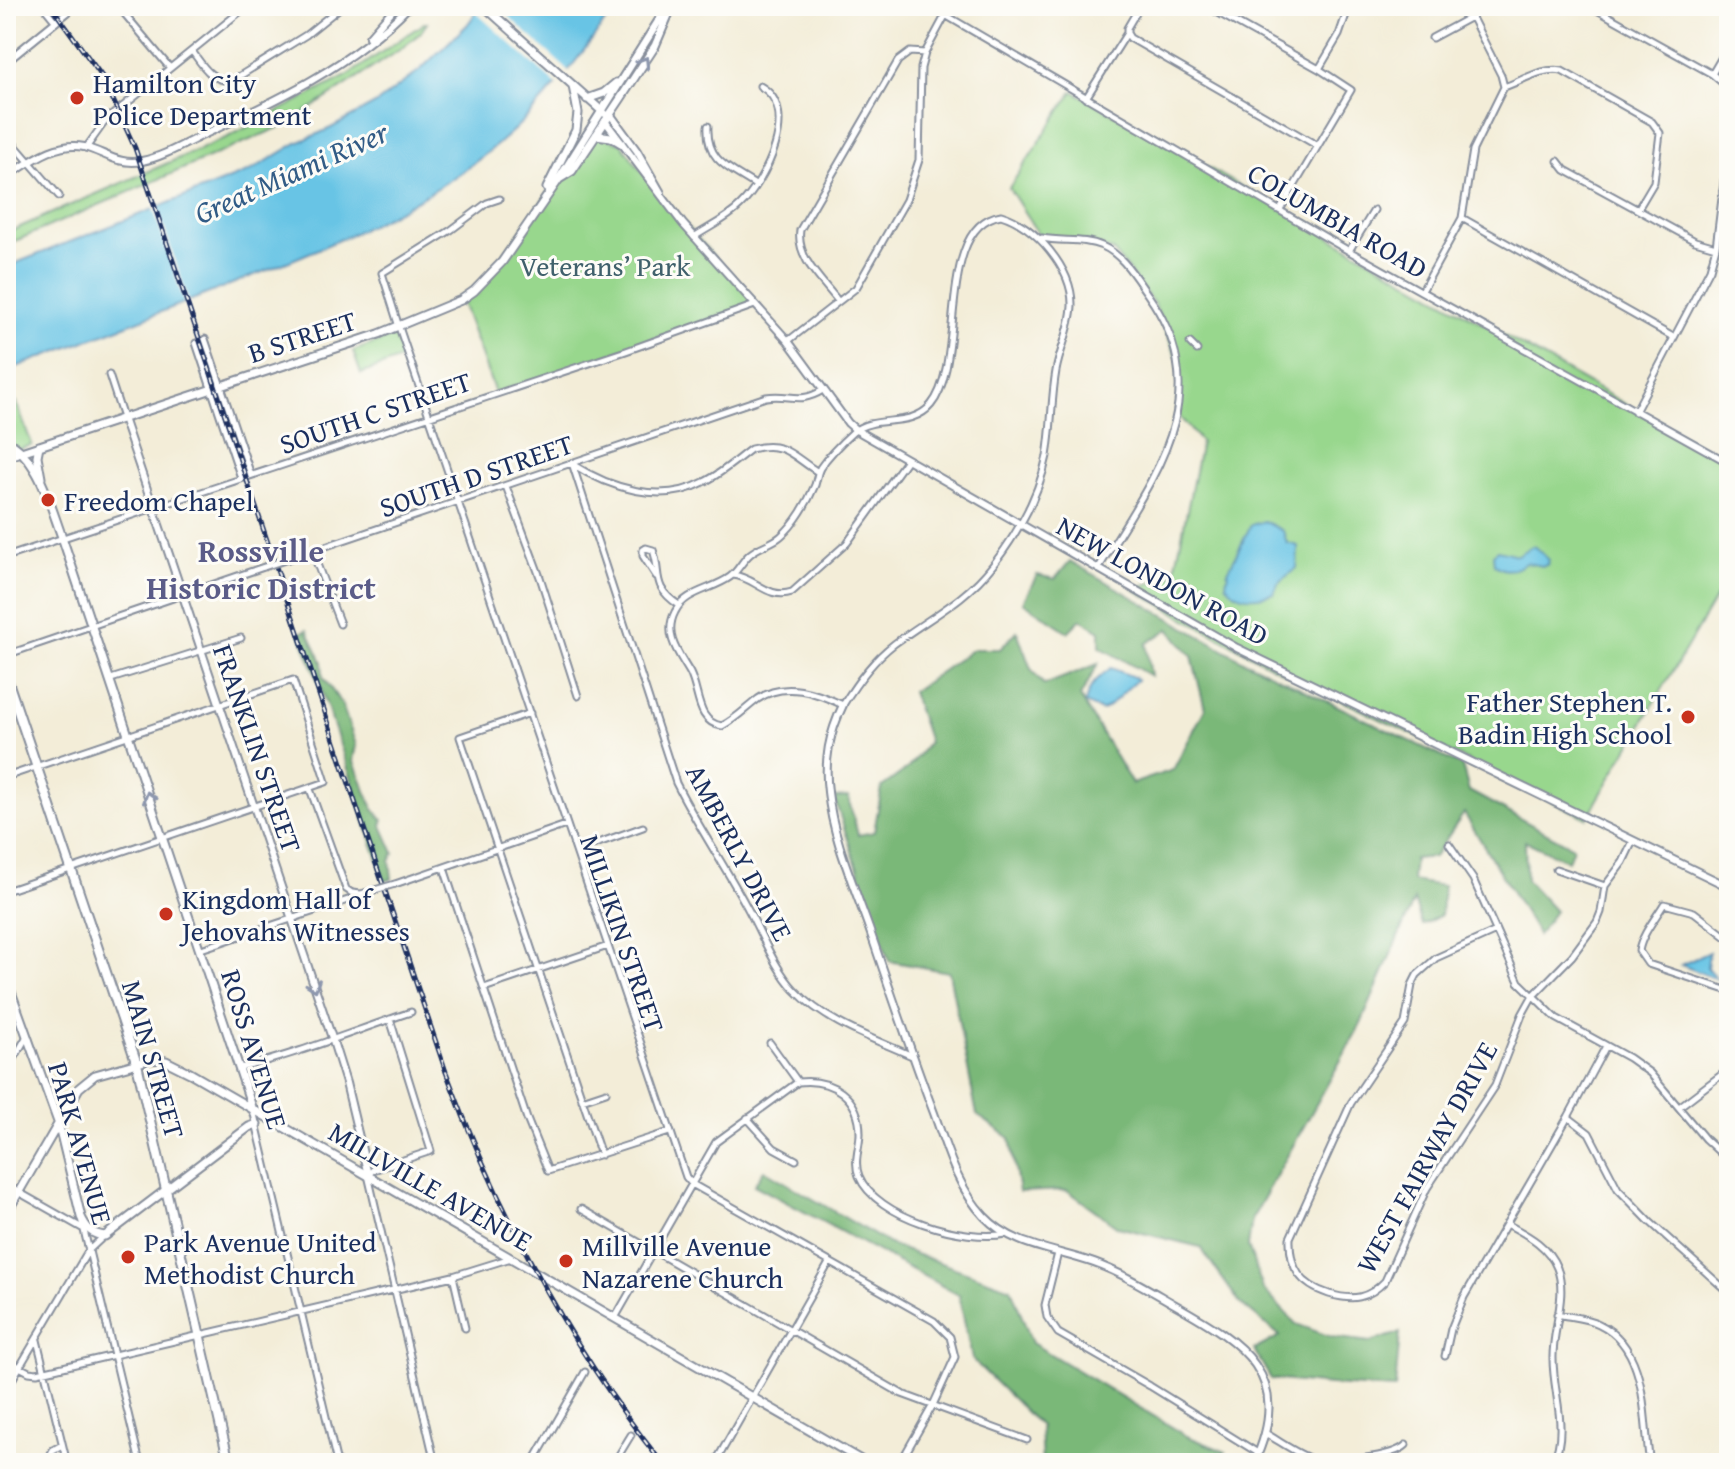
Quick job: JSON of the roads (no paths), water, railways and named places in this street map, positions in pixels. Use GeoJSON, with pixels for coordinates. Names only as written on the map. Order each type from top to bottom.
{"type":"FeatureCollection","features":[{"type":"Feature","properties":{"kind":"main road"},"geometry":{"type":"LineString","coordinates":[[484,6],[608,118]]}},
{"type":"Feature","properties":{"kind":"main road","name":"B STREET"},"geometry":{"type":"LineString","coordinates":[[6,457],[399,327],[439,311],[474,291],[502,262],[670,6]]}},
{"type":"Feature","properties":{"kind":"main road","name":"B STREET"},"geometry":{"type":"LineString","coordinates":[[559,179],[572,171],[655,46],[670,6]]}},
{"type":"Feature","properties":{"kind":"main road"},"geometry":{"type":"LineString","coordinates":[[587,99],[604,93],[623,78]]}},
{"type":"Feature","properties":{"kind":"main road"},"geometry":{"type":"LineString","coordinates":[[542,202],[573,140],[578,119],[573,86]]}},
{"type":"Feature","properties":{"kind":"main road"},"geometry":{"type":"LineString","coordinates":[[596,135],[608,136],[621,143]]}},
{"type":"Feature","properties":{"kind":"main road","name":"ROSS AVENUE"},"geometry":{"type":"LineString","coordinates":[[6,441],[21,451],[41,481],[62,537],[253,1110]]}},
{"type":"Feature","properties":{"kind":"main road"},"geometry":{"type":"LineString","coordinates":[[39,446],[37,456],[41,481]]}},
{"type":"Feature","properties":{"kind":"main road","name":"MAIN STREET"},"geometry":{"type":"LineString","coordinates":[[6,676],[137,1064],[229,1463]]}},
{"type":"Feature","properties":{"kind":"main road","name":"PARK AVENUE"},"geometry":{"type":"LineString","coordinates":[[6,978],[58,1122],[81,1217]]}},
{"type":"Feature","properties":{"kind":"main road","name":"MILLVILLE AVENUE"},"geometry":{"type":"LineString","coordinates":[[6,1214],[74,1094],[92,1076],[152,1059],[166,1061],[866,1463]]}},
{"type":"Feature","properties":{"kind":"main road"},"geometry":{"type":"LineString","coordinates":[[81,1217],[91,1232],[105,1236],[257,1124]]}},
{"type":"Feature","properties":{"kind":"street"},"geometry":{"type":"LineString","coordinates":[[43,6],[56,22]]}},
{"type":"Feature","properties":{"kind":"street"},"geometry":{"type":"LineString","coordinates":[[6,62],[75,6]]}},
{"type":"Feature","properties":{"kind":"street"},"geometry":{"type":"LineString","coordinates":[[118,6],[170,68]]}},
{"type":"Feature","properties":{"kind":"street"},"geometry":{"type":"LineString","coordinates":[[86,148],[101,125],[247,6]]}},
{"type":"Feature","properties":{"kind":"street"},"geometry":{"type":"LineString","coordinates":[[192,51],[210,75],[221,80],[233,80],[306,35],[342,6]]}},
{"type":"Feature","properties":{"kind":"street"},"geometry":{"type":"LineString","coordinates":[[365,43],[396,6]]}},
{"type":"Feature","properties":{"kind":"street"},"geometry":{"type":"LineString","coordinates":[[6,177],[61,147],[86,148],[118,161],[134,163],[156,157],[317,78],[409,6]]}},
{"type":"Feature","properties":{"kind":"street","name":"COLUMBIA ROAD"},"geometry":{"type":"LineString","coordinates":[[930,6],[1349,251],[1729,463]]}},
{"type":"Feature","properties":{"kind":"street"},"geometry":{"type":"LineString","coordinates":[[1086,98],[1127,33],[1140,6]]}},
{"type":"Feature","properties":{"kind":"street"},"geometry":{"type":"LineString","coordinates":[[1206,6],[1351,90],[1280,210]]}},
{"type":"Feature","properties":{"kind":"street"},"geometry":{"type":"LineString","coordinates":[[1319,69],[1339,35],[1349,6]]}},
{"type":"Feature","properties":{"kind":"street"},"geometry":{"type":"LineString","coordinates":[[1422,291],[1462,218],[1473,150],[1504,87],[1466,6]]}},
{"type":"Feature","properties":{"kind":"street"},"geometry":{"type":"LineString","coordinates":[[1590,6],[1712,74],[1729,93]]}},
{"type":"Feature","properties":{"kind":"street"},"geometry":{"type":"LineString","coordinates":[[788,341],[856,288],[900,211],[919,160],[921,68],[925,53],[945,16]]}},
{"type":"Feature","properties":{"kind":"street"},"geometry":{"type":"LineString","coordinates":[[1432,38],[1471,17]]}},
{"type":"Feature","properties":{"kind":"street"},"geometry":{"type":"LineString","coordinates":[[1127,33],[1130,38],[1318,146]]}},
{"type":"Feature","properties":{"kind":"street"},"geometry":{"type":"LineString","coordinates":[[1712,74],[1729,45]]}},
{"type":"Feature","properties":{"kind":"street"},"geometry":{"type":"LineString","coordinates":[[838,301],[804,256],[799,241],[800,230],[898,61],[910,52],[925,53]]}},
{"type":"Feature","properties":{"kind":"street"},"geometry":{"type":"LineString","coordinates":[[1504,87],[1544,71],[1562,71],[1652,122],[1660,133],[1654,182],[1638,209]]}},
{"type":"Feature","properties":{"kind":"street"},"geometry":{"type":"LineString","coordinates":[[694,237],[739,207],[771,158],[780,123],[774,99],[760,86]]}},
{"type":"Feature","properties":{"kind":"street","name":"NEW LONDON ROAD"},"geometry":{"type":"LineString","coordinates":[[608,118],[621,143],[662,196]]}},
{"type":"Feature","properties":{"kind":"street","name":"NEW LONDON ROAD"},"geometry":{"type":"LineString","coordinates":[[608,118],[637,151],[662,196],[694,237],[788,341],[856,430],[1298,680],[1729,887]]}},
{"type":"Feature","properties":{"kind":"street"},"geometry":{"type":"LineString","coordinates":[[708,126],[707,139],[717,160],[755,185]]}},
{"type":"Feature","properties":{"kind":"street"},"geometry":{"type":"LineString","coordinates":[[6,135],[59,196]]}},
{"type":"Feature","properties":{"kind":"street"},"geometry":{"type":"LineString","coordinates":[[1635,412],[1710,269],[1716,247],[1729,141]]}},
{"type":"Feature","properties":{"kind":"street"},"geometry":{"type":"LineString","coordinates":[[1558,161],[1565,170],[1695,241],[1716,247]]}},
{"type":"Feature","properties":{"kind":"street","name":"MILLIKIN STREET"},"geometry":{"type":"LineString","coordinates":[[499,199],[487,203],[441,237],[382,273],[669,1132],[686,1177],[692,1184]]}},
{"type":"Feature","properties":{"kind":"street"},"geometry":{"type":"LineString","coordinates":[[1349,251],[1374,210]]}},
{"type":"Feature","properties":{"kind":"street"},"geometry":{"type":"LineString","coordinates":[[843,705],[817,693],[791,688],[762,696],[722,726],[713,724],[703,715],[696,688],[672,640],[671,623],[679,605],[689,596],[733,575],[757,549],[773,542],[791,526],[814,486],[818,472],[856,430],[876,422],[907,419],[931,406],[945,373],[964,252],[984,221],[1001,215],[1015,219],[1040,237],[1070,289],[1071,314],[1056,370],[1046,457],[1032,501],[1020,525],[978,583],[944,612],[893,645],[858,680],[843,705],[827,749],[826,778],[831,811],[912,1056],[964,1189],[985,1216],[1006,1234],[1097,1264],[1230,1337],[1257,1368],[1265,1385],[1268,1403],[1265,1433],[1254,1463]]}},
{"type":"Feature","properties":{"kind":"street"},"geometry":{"type":"LineString","coordinates":[[1462,218],[1673,337]]}},
{"type":"Feature","properties":{"kind":"street"},"geometry":{"type":"LineString","coordinates":[[1040,237],[1061,242],[1093,243],[1114,252],[1155,305],[1170,333],[1179,363],[1180,395],[1169,445],[1098,569]]}},
{"type":"Feature","properties":{"kind":"street"},"geometry":{"type":"LineString","coordinates":[[1052,254],[1061,242]]}},
{"type":"Feature","properties":{"kind":"street","name":"SOUTH C STREET"},"geometry":{"type":"LineString","coordinates":[[6,557],[626,351],[756,304]]}},
{"type":"Feature","properties":{"kind":"street"},"geometry":{"type":"LineString","coordinates":[[205,339],[241,478]]}},
{"type":"Feature","properties":{"kind":"street"},"geometry":{"type":"LineString","coordinates":[[196,343],[251,475]]}},
{"type":"Feature","properties":{"kind":"street"},"geometry":{"type":"LineString","coordinates":[[1190,343],[1197,350]]}},
{"type":"Feature","properties":{"kind":"street","name":"FRANKLIN STREET"},"geometry":{"type":"LineString","coordinates":[[109,375],[346,1083],[435,1463]]}},
{"type":"Feature","properties":{"kind":"street","name":"SOUTH D STREET"},"geometry":{"type":"LineString","coordinates":[[6,655],[766,397],[782,395],[804,399],[823,390]]}},
{"type":"Feature","properties":{"kind":"street"},"geometry":{"type":"LineString","coordinates":[[572,463],[615,486],[659,493],[705,482],[751,449],[760,447],[776,447],[793,453],[818,472]]}},
{"type":"Feature","properties":{"kind":"street"},"geometry":{"type":"LineString","coordinates":[[745,560],[746,576],[752,583],[771,593],[783,595],[792,592],[847,543],[906,461]]}},
{"type":"Feature","properties":{"kind":"street","name":"AMBERLY DRIVE"},"geometry":{"type":"LineString","coordinates":[[572,463],[676,783],[784,977],[796,992],[832,1019],[912,1056]]}},
{"type":"Feature","properties":{"kind":"street"},"geometry":{"type":"LineString","coordinates":[[506,486],[540,577],[578,696]]}},
{"type":"Feature","properties":{"kind":"street"},"geometry":{"type":"LineString","coordinates":[[656,576],[656,555],[646,548],[643,556],[656,576],[672,600],[679,605]]}},
{"type":"Feature","properties":{"kind":"street"},"geometry":{"type":"LineString","coordinates":[[312,551],[340,624]]}},
{"type":"Feature","properties":{"kind":"street"},"geometry":{"type":"LineString","coordinates":[[733,575],[746,576]]}},
{"type":"Feature","properties":{"kind":"street"},"geometry":{"type":"LineString","coordinates":[[111,679],[241,638]]}},
{"type":"Feature","properties":{"kind":"street"},"geometry":{"type":"LineString","coordinates":[[6,777],[293,680],[326,782],[6,891]]}},
{"type":"Feature","properties":{"kind":"street"},"geometry":{"type":"LineString","coordinates":[[530,713],[460,737],[601,1155]]}},
{"type":"Feature","properties":{"kind":"street"},"geometry":{"type":"LineString","coordinates":[[310,789],[346,889],[352,893],[361,894],[395,884],[566,825]]}},
{"type":"Feature","properties":{"kind":"street"},"geometry":{"type":"LineString","coordinates":[[576,851],[643,827]]}},
{"type":"Feature","properties":{"kind":"street","name":"WEST FAIRWAY DRIVE"},"geometry":{"type":"LineString","coordinates":[[1496,931],[1436,958],[1417,975],[1412,985],[1405,1023],[1344,1117],[1290,1238],[1291,1262],[1296,1272],[1313,1288],[1356,1299],[1377,1290],[1385,1281],[1427,1188],[1495,1085],[1532,997],[1562,968],[1597,922],[1605,886],[1623,862],[1633,841]]}},
{"type":"Feature","properties":{"kind":"street"},"geometry":{"type":"LineString","coordinates":[[1449,844],[1473,879],[1519,982],[1532,997],[1556,1018],[1650,1073],[1705,1139],[1729,1161]]}},
{"type":"Feature","properties":{"kind":"street"},"geometry":{"type":"LineString","coordinates":[[444,868],[527,1119],[548,1171],[669,1132]]}},
{"type":"Feature","properties":{"kind":"street"},"geometry":{"type":"LineString","coordinates":[[1556,869],[1605,886]]}},
{"type":"Feature","properties":{"kind":"street"},"geometry":{"type":"LineString","coordinates":[[201,949],[373,892]]}},
{"type":"Feature","properties":{"kind":"street"},"geometry":{"type":"LineString","coordinates":[[1729,939],[1702,917],[1683,907],[1664,904],[1644,934],[1639,951],[1648,964],[1729,991]]}},
{"type":"Feature","properties":{"kind":"street"},"geometry":{"type":"LineString","coordinates":[[484,988],[608,946]]}},
{"type":"Feature","properties":{"kind":"street"},"geometry":{"type":"LineString","coordinates":[[240,1068],[287,1056],[411,1012]]}},
{"type":"Feature","properties":{"kind":"street"},"geometry":{"type":"LineString","coordinates":[[368,1175],[373,1170],[431,1151],[390,1019]]}},
{"type":"Feature","properties":{"kind":"street"},"geometry":{"type":"LineString","coordinates":[[6,1073],[27,1036]]}},
{"type":"Feature","properties":{"kind":"street"},"geometry":{"type":"LineString","coordinates":[[770,1043],[798,1082]]}},
{"type":"Feature","properties":{"kind":"street"},"geometry":{"type":"LineString","coordinates":[[1445,1356],[1451,1329],[1464,1297],[1606,1046]]}},
{"type":"Feature","properties":{"kind":"street"},"geometry":{"type":"LineString","coordinates":[[1679,1107],[1729,1069]]}},
{"type":"Feature","properties":{"kind":"street"},"geometry":{"type":"LineString","coordinates":[[615,1318],[716,1142],[798,1082],[810,1080],[829,1084],[838,1088],[850,1101],[860,1133],[856,1167],[862,1183],[873,1196],[917,1221],[948,1231],[989,1237],[1006,1234]]}},
{"type":"Feature","properties":{"kind":"street"},"geometry":{"type":"LineString","coordinates":[[582,1100],[606,1092]]}},
{"type":"Feature","properties":{"kind":"street","name":"ROSS AVENUE"},"geometry":{"type":"LineString","coordinates":[[253,1110],[337,1463]]}},
{"type":"Feature","properties":{"kind":"street"},"geometry":{"type":"LineString","coordinates":[[1568,1117],[1589,1133],[1618,1189],[1729,1293]]}},
{"type":"Feature","properties":{"kind":"street"},"geometry":{"type":"LineString","coordinates":[[747,1118],[774,1148],[796,1160]]}},
{"type":"Feature","properties":{"kind":"street"},"geometry":{"type":"LineString","coordinates":[[692,1184],[934,1321],[950,1337],[955,1357],[933,1405],[900,1463]]}},
{"type":"Feature","properties":{"kind":"street"},"geometry":{"type":"LineString","coordinates":[[6,1185],[83,1229]]}},
{"type":"Feature","properties":{"kind":"street"},"geometry":{"type":"LineString","coordinates":[[581,1209],[902,1394],[1027,1440]]}},
{"type":"Feature","properties":{"kind":"street","name":"PARK AVENUE"},"geometry":{"type":"LineString","coordinates":[[81,1217],[140,1463]]}},
{"type":"Feature","properties":{"kind":"street"},"geometry":{"type":"LineString","coordinates":[[1507,1224],[1536,1240],[1553,1259],[1561,1284],[1553,1359],[1561,1436],[1553,1463]]}},
{"type":"Feature","properties":{"kind":"street"},"geometry":{"type":"LineString","coordinates":[[6,1390],[88,1251],[105,1236]]}},
{"type":"Feature","properties":{"kind":"street"},"geometry":{"type":"LineString","coordinates":[[1058,1253],[1045,1305],[1047,1317],[1058,1333],[1259,1453]]}},
{"type":"Feature","properties":{"kind":"street"},"geometry":{"type":"LineString","coordinates":[[6,1360],[29,1372],[46,1370],[453,1276],[512,1258]]}},
{"type":"Feature","properties":{"kind":"street"},"geometry":{"type":"LineString","coordinates":[[715,1463],[829,1263]]}},
{"type":"Feature","properties":{"kind":"street"},"geometry":{"type":"LineString","coordinates":[[453,1276],[465,1328]]}},
{"type":"Feature","properties":{"kind":"street"},"geometry":{"type":"LineString","coordinates":[[1557,1314],[1597,1323],[1626,1346],[1637,1369],[1649,1457]]}},
{"type":"Feature","properties":{"kind":"street"},"geometry":{"type":"LineString","coordinates":[[36,1338],[67,1463]]}},
{"type":"Feature","properties":{"kind":"street"},"geometry":{"type":"LineString","coordinates":[[533,1463],[585,1372]]}},
{"type":"Feature","properties":{"kind":"street"},"geometry":{"type":"LineString","coordinates":[[1265,1433],[1307,1457],[1325,1461],[1392,1454],[1406,1445]]}},
{"type":"Feature","properties":{"kind":"street"},"geometry":{"type":"LineString","coordinates":[[614,1463],[631,1435]]}},
{"type":"Feature","properties":{"kind":"street"},"geometry":{"type":"LineString","coordinates":[[46,1463],[53,1450],[62,1445]]}},
{"type":"Feature","properties":{"kind":"water","name":"Great Miami River"},"geometry":{"type":"Polygon","coordinates":[[[481,6],[616,6],[576,61],[531,113],[498,144],[437,188],[371,225],[302,256],[6,371],[6,267],[250,171],[297,143],[377,103],[420,70],[467,25],[481,6]]]}},
{"type":"Feature","properties":{"kind":"water"},"geometry":{"type":"Polygon","coordinates":[[[1264,521],[1283,531],[1287,543],[1298,546],[1297,568],[1278,583],[1274,593],[1261,597],[1242,596],[1226,584],[1228,571],[1251,525],[1264,521]]]}},
{"type":"Feature","properties":{"kind":"water"},"geometry":{"type":"Polygon","coordinates":[[[1532,546],[1549,560],[1547,565],[1526,563],[1506,569],[1494,564],[1493,554],[1498,550],[1517,555],[1532,546]]]}},
{"type":"Feature","properties":{"kind":"water"},"geometry":{"type":"Polygon","coordinates":[[[1111,668],[1137,680],[1101,711],[1085,703],[1094,683],[1111,668]]]}},
{"type":"Feature","properties":{"kind":"water"},"geometry":{"type":"Polygon","coordinates":[[[1709,952],[1707,968],[1717,979],[1681,965],[1709,952]]]}},
{"type":"Feature","properties":{"kind":"railway"},"geometry":{"type":"LineString","coordinates":[[51,6],[103,78],[135,148],[446,1072],[467,1125],[513,1227],[566,1325],[662,1463]]}},
{"type":"Feature","properties":{"kind":"place","name":"Hamilton City Police Department"},"geometry":{"type":"Point","coordinates":[77,98]}},
{"type":"Feature","properties":{"kind":"place","name":"Freedom Chapel"},"geometry":{"type":"Point","coordinates":[48,500]}},
{"type":"Feature","properties":{"kind":"place","name":"Father Stephen T. Badin High School"},"geometry":{"type":"Point","coordinates":[1688,717]}},
{"type":"Feature","properties":{"kind":"place","name":"Kingdom Hall of Jehovahs Witnesses"},"geometry":{"type":"Point","coordinates":[166,914]}},
{"type":"Feature","properties":{"kind":"place","name":"Park Avenue United Methodist Church"},"geometry":{"type":"Point","coordinates":[128,1257]}},
{"type":"Feature","properties":{"kind":"place","name":"Millville Avenue Nazarene Church"},"geometry":{"type":"Point","coordinates":[566,1261]}},
{"type":"Feature","properties":{"kind":"district","name":"Rossville Historic District"},"geometry":{"type":"Point","coordinates":[261,568]}},
{"type":"Feature","properties":{"kind":"park label","name":"Veterans’ Park"},"geometry":{"type":"Point","coordinates":[605,265]}}]}
